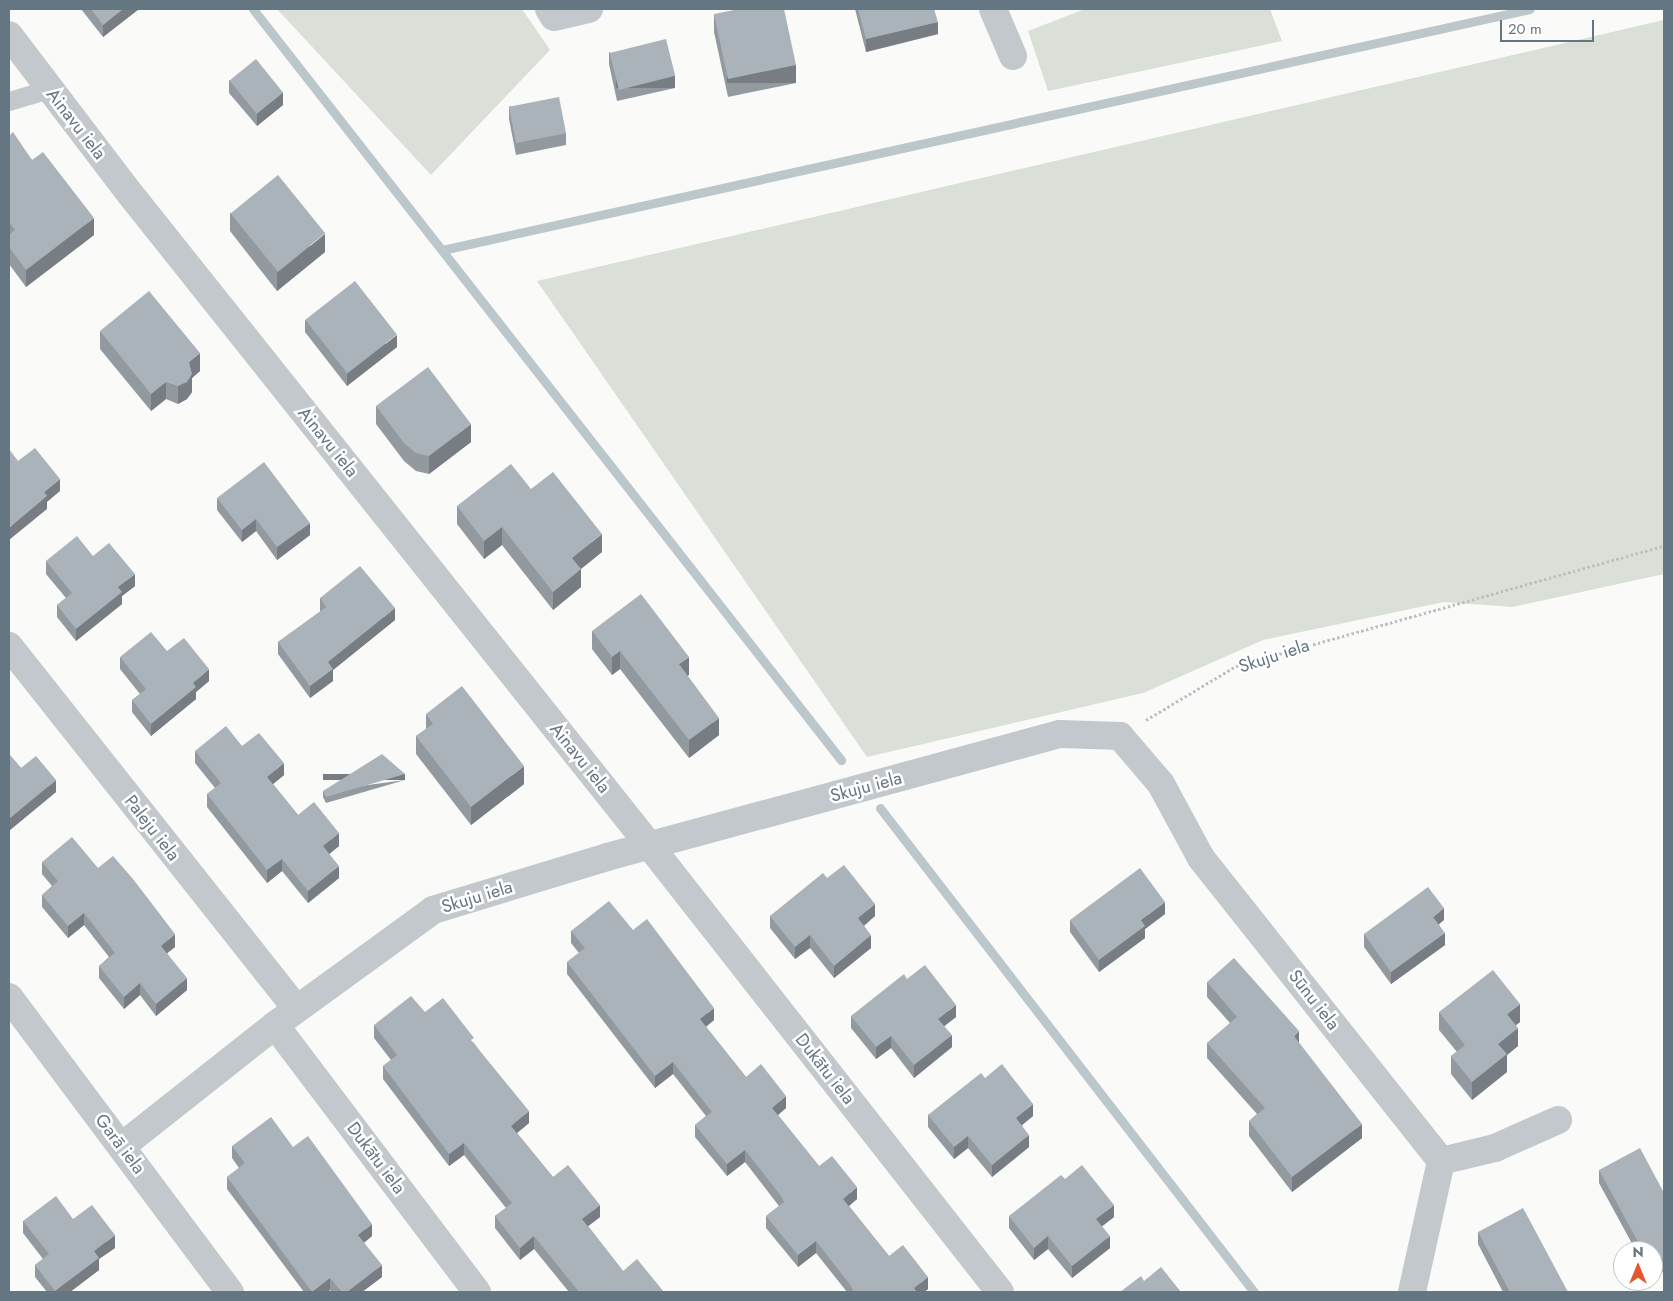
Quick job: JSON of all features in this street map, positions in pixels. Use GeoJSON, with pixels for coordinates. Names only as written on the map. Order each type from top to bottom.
{"type":"FeatureCollection","features":[{"type":"Feature","properties":{"kind":"street"},"geometry":{"type":"LineString","coordinates":[[549,9],[554,17],[588,9]]}},
{"type":"Feature","properties":{"kind":"street"},"geometry":{"type":"LineString","coordinates":[[993,9],[1013,56]]}},
{"type":"Feature","properties":{"kind":"street","name":"Ainavu iela"},"geometry":{"type":"LineString","coordinates":[[9,35],[49,90],[650,846]]}},
{"type":"Feature","properties":{"kind":"street","name":"Paleju iela"},"geometry":{"type":"LineString","coordinates":[[9,646],[297,1009]]}},
{"type":"Feature","properties":{"kind":"street","name":"Skuju iela"},"geometry":{"type":"LineString","coordinates":[[122,1146],[275,1024],[433,910],[650,846],[1060,734],[1120,736]]}},
{"type":"Feature","properties":{"kind":"street","name":"Sūnu iela"},"geometry":{"type":"LineString","coordinates":[[1120,736],[1160,784],[1201,858],[1441,1161]]}},
{"type":"Feature","properties":{"kind":"street","name":"Dukātu iela"},"geometry":{"type":"LineString","coordinates":[[650,846],[1000,1292]]}},
{"type":"Feature","properties":{"kind":"street","name":"Garā iela"},"geometry":{"type":"LineString","coordinates":[[9,997],[230,1292]]}},
{"type":"Feature","properties":{"kind":"street","name":"Dukātu iela"},"geometry":{"type":"LineString","coordinates":[[275,1024],[477,1292]]}},
{"type":"Feature","properties":{"kind":"street"},"geometry":{"type":"LineString","coordinates":[[1412,1292],[1441,1161],[1495,1148],[1558,1120]]}},
{"type":"Feature","properties":{"kind":"lane"},"geometry":{"type":"LineString","coordinates":[[9,101],[49,90]]}},
{"type":"Feature","properties":{"kind":"path","name":"Skuju iela"},"geometry":{"type":"LineString","coordinates":[[1120,736],[1236,666],[1664,546]]}},
{"type":"Feature","properties":{"kind":"shaded area"},"geometry":{"type":"Polygon","coordinates":[[[277,9],[522,9],[550,50],[431,175],[277,9]]]}},
{"type":"Feature","properties":{"kind":"shaded area"},"geometry":{"type":"Polygon","coordinates":[[[1085,9],[1270,9],[1282,41],[1048,91],[1028,31],[1085,9]]]}},
{"type":"Feature","properties":{"kind":"shaded area"},"geometry":{"type":"Polygon","coordinates":[[[1664,20],[1664,574],[1512,607],[1444,602],[1263,640],[1143,693],[867,757],[537,281],[1664,20]]]}},
{"type":"Feature","properties":{"kind":"building"},"geometry":{"type":"Polygon","coordinates":[[[91,9],[123,9],[103,25],[91,9]]]}},
{"type":"Feature","properties":{"kind":"building"},"geometry":{"type":"Polygon","coordinates":[[[739,9],[784,9],[796,65],[728,79],[714,14],[739,9]]]}},
{"type":"Feature","properties":{"kind":"building"},"geometry":{"type":"Polygon","coordinates":[[[858,9],[934,9],[938,22],[866,39],[858,9]]]}},
{"type":"Feature","properties":{"kind":"building"},"geometry":{"type":"Polygon","coordinates":[[[666,39],[675,76],[619,90],[610,53],[666,39]]]}},
{"type":"Feature","properties":{"kind":"building"},"geometry":{"type":"Polygon","coordinates":[[[256,59],[283,92],[257,114],[230,80],[256,59]]]}},
{"type":"Feature","properties":{"kind":"building"},"geometry":{"type":"Polygon","coordinates":[[[559,97],[566,133],[516,143],[509,107],[559,97]]]}},
{"type":"Feature","properties":{"kind":"building"},"geometry":{"type":"Polygon","coordinates":[[[13,132],[32,160],[43,152],[94,218],[26,270],[9,247],[9,235],[15,230],[9,222],[9,136],[13,132]]]}},
{"type":"Feature","properties":{"kind":"building"},"geometry":{"type":"Polygon","coordinates":[[[278,175],[325,233],[278,272],[231,213],[278,175]]]}},
{"type":"Feature","properties":{"kind":"building"},"geometry":{"type":"Polygon","coordinates":[[[355,281],[397,335],[347,373],[305,320],[355,281]]]}},
{"type":"Feature","properties":{"kind":"building"},"geometry":{"type":"Polygon","coordinates":[[[149,291],[200,353],[189,362],[192,374],[187,382],[178,386],[166,382],[151,394],[100,331],[149,291]]]}},
{"type":"Feature","properties":{"kind":"building"},"geometry":{"type":"Polygon","coordinates":[[[428,367],[471,424],[429,456],[416,453],[404,443],[376,406],[428,367]]]}},
{"type":"Feature","properties":{"kind":"building"},"geometry":{"type":"Polygon","coordinates":[[[35,448],[60,479],[44,492],[47,496],[9,528],[9,449],[18,461],[35,448]]]}},
{"type":"Feature","properties":{"kind":"building"},"geometry":{"type":"Polygon","coordinates":[[[264,462],[310,523],[277,547],[256,519],[242,530],[217,498],[264,462]]]}},
{"type":"Feature","properties":{"kind":"building"},"geometry":{"type":"Polygon","coordinates":[[[511,464],[531,489],[553,472],[602,534],[572,558],[581,569],[553,592],[502,527],[484,541],[457,506],[511,464]]]}},
{"type":"Feature","properties":{"kind":"building"},"geometry":{"type":"Polygon","coordinates":[[[77,536],[93,556],[109,543],[135,574],[118,587],[122,592],[76,629],[57,605],[72,593],[46,561],[77,536]]]}},
{"type":"Feature","properties":{"kind":"building"},"geometry":{"type":"Polygon","coordinates":[[[360,566],[395,608],[328,662],[333,669],[310,686],[278,642],[326,607],[320,598],[360,566]]]}},
{"type":"Feature","properties":{"kind":"building"},"geometry":{"type":"Polygon","coordinates":[[[641,594],[689,657],[679,664],[719,718],[689,740],[620,651],[612,657],[592,631],[641,594]]]}},
{"type":"Feature","properties":{"kind":"building"},"geometry":{"type":"Polygon","coordinates":[[[151,632],[167,651],[184,638],[209,669],[193,683],[196,687],[151,724],[132,700],[146,689],[120,657],[151,632]]]}},
{"type":"Feature","properties":{"kind":"building"},"geometry":{"type":"Polygon","coordinates":[[[462,686],[524,766],[471,807],[416,736],[433,724],[426,714],[462,686]]]}},
{"type":"Feature","properties":{"kind":"building"},"geometry":{"type":"Polygon","coordinates":[[[226,726],[242,746],[259,733],[284,763],[267,777],[298,815],[314,802],[339,833],[323,846],[339,866],[308,891],[282,859],[267,870],[207,794],[221,783],[195,751],[226,726]]]}},
{"type":"Feature","properties":{"kind":"building"},"geometry":{"type":"Polygon","coordinates":[[[9,754],[21,768],[36,756],[56,780],[10,818],[9,816],[9,754]]]}},
{"type":"Feature","properties":{"kind":"building"},"geometry":{"type":"Polygon","coordinates":[[[382,754],[405,774],[326,797],[323,791],[382,754]]]}},
{"type":"Feature","properties":{"kind":"building"},"geometry":{"type":"Polygon","coordinates":[[[72,837],[98,868],[113,856],[175,934],[161,946],[187,978],[156,1004],[140,983],[124,997],[99,966],[115,953],[84,913],[68,926],[42,895],[58,881],[42,862],[72,837]]]}},
{"type":"Feature","properties":{"kind":"building"},"geometry":{"type":"Polygon","coordinates":[[[844,865],[875,904],[858,918],[871,935],[834,966],[810,935],[795,947],[770,916],[823,873],[827,878],[844,865]]]}},
{"type":"Feature","properties":{"kind":"building"},"geometry":{"type":"Polygon","coordinates":[[[1140,868],[1165,902],[1141,920],[1145,926],[1099,960],[1070,920],[1140,868]]]}},
{"type":"Feature","properties":{"kind":"building"},"geometry":{"type":"Polygon","coordinates":[[[1428,887],[1444,908],[1433,917],[1445,933],[1391,972],[1364,934],[1428,887]]]}},
{"type":"Feature","properties":{"kind":"building"},"geometry":{"type":"Polygon","coordinates":[[[609,901],[633,930],[647,919],[714,1008],[700,1019],[746,1077],[761,1064],[786,1096],[772,1108],[819,1166],[832,1156],[857,1187],[843,1199],[889,1256],[903,1245],[928,1277],[914,1288],[917,1292],[854,1292],[816,1241],[798,1255],[766,1216],[784,1202],[781,1196],[745,1150],[727,1164],[695,1125],[712,1112],[673,1062],[655,1076],[567,962],[585,948],[571,931],[609,901]]]}},
{"type":"Feature","properties":{"kind":"building"},"geometry":{"type":"Polygon","coordinates":[[[1234,958],[1299,1031],[1294,1036],[1362,1124],[1292,1177],[1249,1121],[1265,1108],[1207,1043],[1237,1017],[1207,982],[1234,958]]]}},
{"type":"Feature","properties":{"kind":"building"},"geometry":{"type":"Polygon","coordinates":[[[925,965],[956,1005],[938,1019],[952,1035],[914,1065],[891,1036],[876,1047],[851,1016],[904,974],[907,979],[925,965]]]}},
{"type":"Feature","properties":{"kind":"building"},"geometry":{"type":"Polygon","coordinates":[[[1493,970],[1520,1004],[1507,1014],[1518,1028],[1498,1044],[1507,1054],[1472,1082],[1451,1056],[1465,1045],[1439,1012],[1493,970]]]}},
{"type":"Feature","properties":{"kind":"building"},"geometry":{"type":"Polygon","coordinates":[[[411,996],[425,1012],[443,998],[474,1038],[471,1040],[529,1111],[511,1126],[553,1177],[568,1165],[600,1205],[582,1219],[623,1271],[637,1259],[664,1292],[579,1292],[534,1236],[520,1248],[495,1216],[512,1203],[464,1143],[449,1154],[383,1066],[397,1055],[374,1025],[411,996]]]}},
{"type":"Feature","properties":{"kind":"building"},"geometry":{"type":"Polygon","coordinates":[[[1002,1064],[1033,1104],[1016,1118],[1029,1135],[992,1165],[968,1136],[954,1147],[928,1115],[981,1073],[985,1078],[1002,1064]]]}},
{"type":"Feature","properties":{"kind":"building"},"geometry":{"type":"Polygon","coordinates":[[[271,1117],[293,1147],[308,1136],[372,1224],[358,1235],[382,1265],[347,1292],[342,1292],[330,1278],[312,1292],[227,1177],[245,1163],[232,1146],[271,1117]]]}},
{"type":"Feature","properties":{"kind":"building"},"geometry":{"type":"Polygon","coordinates":[[[1640,1148],[1664,1193],[1664,1260],[1663,1241],[1638,1241],[1599,1170],[1640,1148]]]}},
{"type":"Feature","properties":{"kind":"building"},"geometry":{"type":"Polygon","coordinates":[[[1082,1165],[1114,1205],[1096,1219],[1110,1236],[1072,1266],[1048,1236],[1034,1248],[1009,1216],[1061,1175],[1065,1179],[1082,1165]]]}},
{"type":"Feature","properties":{"kind":"building"},"geometry":{"type":"Polygon","coordinates":[[[56,1196],[73,1219],[92,1205],[115,1235],[94,1251],[99,1258],[55,1291],[35,1265],[49,1254],[23,1221],[56,1196]]]}},
{"type":"Feature","properties":{"kind":"building"},"geometry":{"type":"Polygon","coordinates":[[[1523,1208],[1568,1292],[1510,1292],[1478,1232],[1523,1208]]]}},
{"type":"Feature","properties":{"kind":"building"},"geometry":{"type":"Polygon","coordinates":[[[1161,1267],[1181,1292],[1120,1292],[1141,1276],[1144,1281],[1161,1267]]]}},
{"type":"Feature","properties":{"kind":"waterway"},"geometry":{"type":"LineString","coordinates":[[253,9],[841,760]]}},
{"type":"Feature","properties":{"kind":"waterway"},"geometry":{"type":"LineString","coordinates":[[442,250],[1530,9]]}},
{"type":"Feature","properties":{"kind":"waterway"},"geometry":{"type":"LineString","coordinates":[[880,808],[1254,1292]]}}]}
